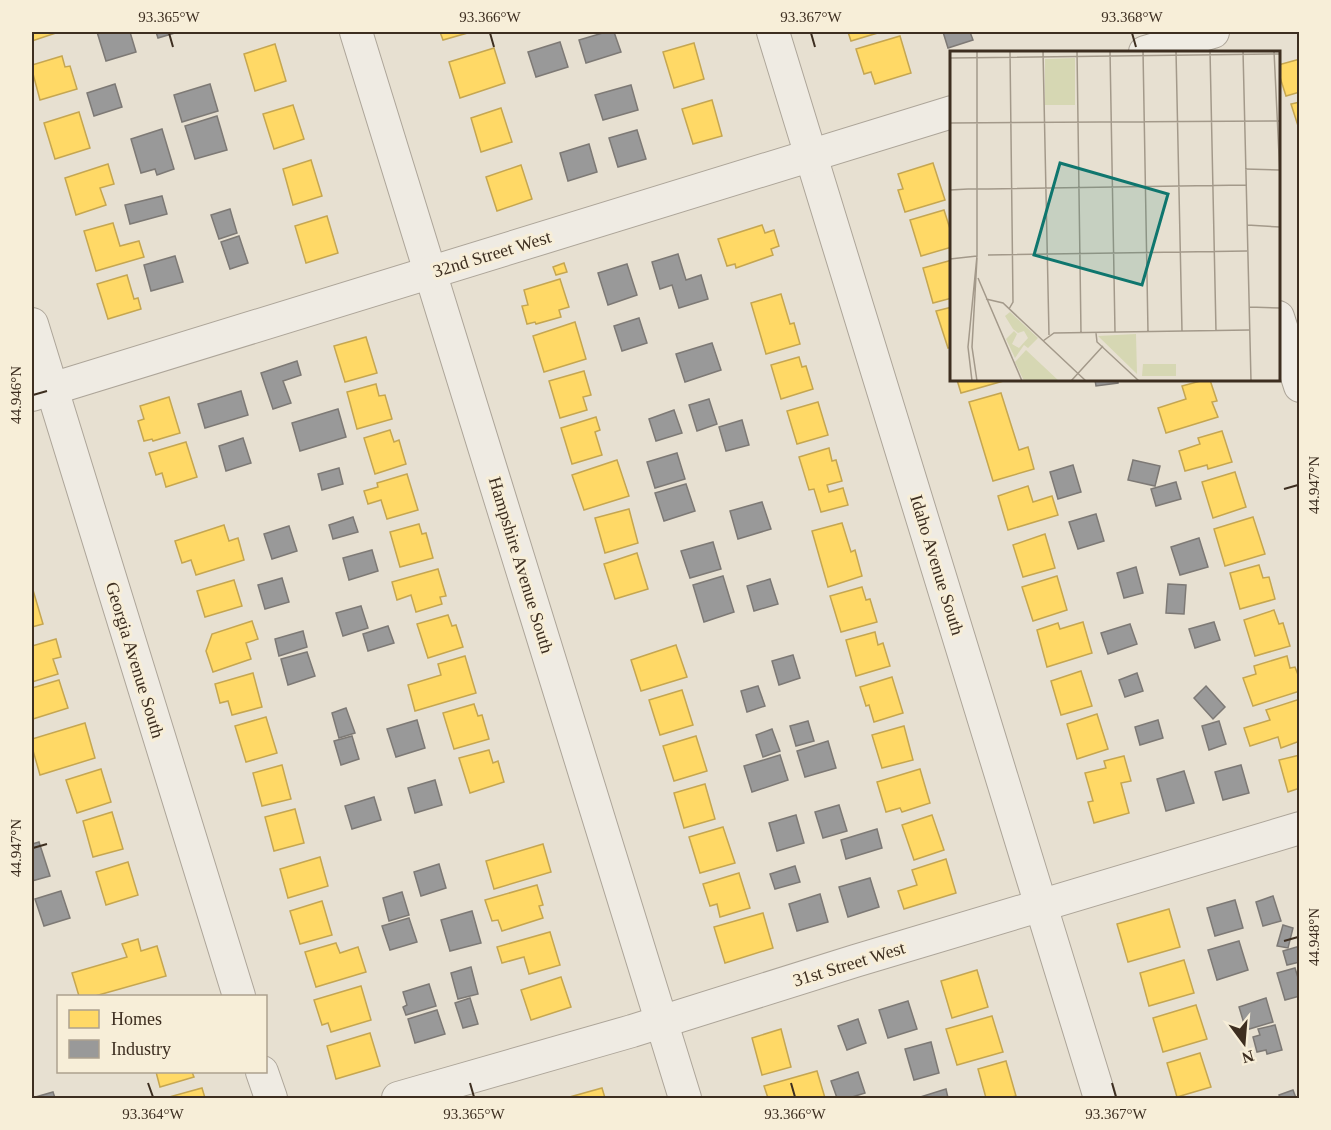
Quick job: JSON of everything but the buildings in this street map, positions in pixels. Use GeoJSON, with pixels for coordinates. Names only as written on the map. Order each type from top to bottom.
{"type":"FeatureCollection","features":[{"type":"Feature","properties":{"kind":"street","name":"Hampshire Avenue South"},"geometry":{"type":"LineString","coordinates":[[356,32],[685,1098]]}},
{"type":"Feature","properties":{"kind":"street","name":"Idaho Avenue South"},"geometry":{"type":"LineString","coordinates":[[773,32],[1100,1098]]}},
{"type":"Feature","properties":{"kind":"street"},"geometry":{"type":"LineString","coordinates":[[1149,51],[1200,38]]}},
{"type":"Feature","properties":{"kind":"street","name":"32nd Street West"},"geometry":{"type":"LineString","coordinates":[[41,392],[950,112]]}},
{"type":"Feature","properties":{"kind":"street","name":"Georgia Avenue South"},"geometry":{"type":"LineString","coordinates":[[32,324],[41,392],[239,995]]}},
{"type":"Feature","properties":{"kind":"street"},"geometry":{"type":"LineString","coordinates":[[1280,324],[1299,386]]}},
{"type":"Feature","properties":{"kind":"street","name":"31st Street West"},"geometry":{"type":"LineString","coordinates":[[398,1098],[662,1022],[855,961],[1299,828]]}},
{"type":"Feature","properties":{"kind":"street"},"geometry":{"type":"LineString","coordinates":[[263,1073],[271,1098]]}}]}
